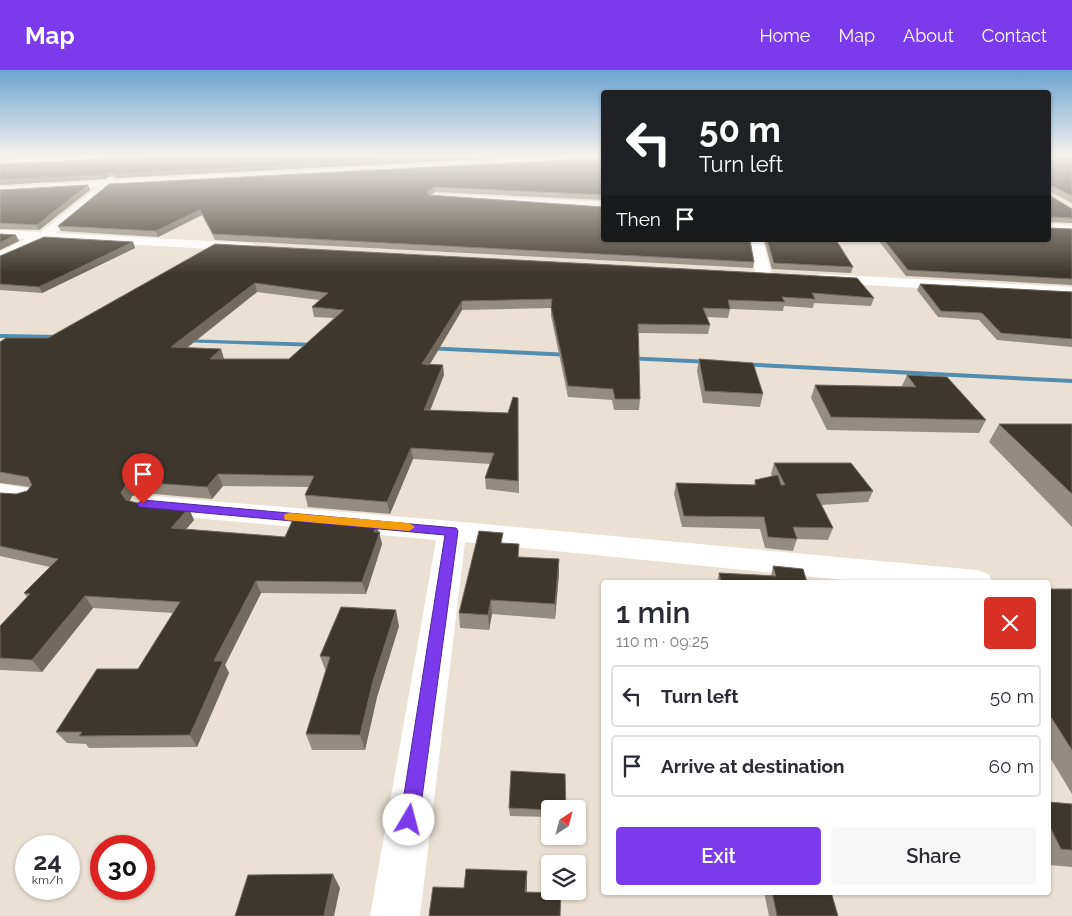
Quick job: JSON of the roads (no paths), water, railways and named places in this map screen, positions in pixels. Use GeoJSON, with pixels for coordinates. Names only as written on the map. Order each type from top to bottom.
{"type":"FeatureCollection","features":[{"type":"Feature","properties":{"kind":"street"},"geometry":{"type":"LineString","coordinates":[[0,258],[44,236],[94,194]]}},
{"type":"Feature","properties":{"kind":"street"},"geometry":{"type":"LineString","coordinates":[[435,197],[601,206]]}},
{"type":"Feature","properties":{"kind":"street"},"geometry":{"type":"LineString","coordinates":[[1051,228],[1072,229]]}},
{"type":"Feature","properties":{"kind":"street"},"geometry":{"type":"LineString","coordinates":[[0,234],[260,248]]}},
{"type":"Feature","properties":{"kind":"street"},"geometry":{"type":"LineString","coordinates":[[745,275],[769,277],[757,242]]}},
{"type":"Feature","properties":{"kind":"street"},"geometry":{"type":"LineString","coordinates":[[804,278],[1072,292]]}},
{"type":"Feature","properties":{"kind":"street"},"geometry":{"type":"LineString","coordinates":[[143,504],[452,531],[956,580]]}},
{"type":"Feature","properties":{"kind":"street"},"geometry":{"type":"LineString","coordinates":[[395,916],[452,531]]}},
{"type":"Feature","properties":{"kind":"waterway"},"geometry":{"type":"LineString","coordinates":[[0,336],[61,337]]}},
{"type":"Feature","properties":{"kind":"waterway"},"geometry":{"type":"LineString","coordinates":[[181,341],[319,345]]}},
{"type":"Feature","properties":{"kind":"waterway"},"geometry":{"type":"LineString","coordinates":[[426,348],[571,355]]}},
{"type":"Feature","properties":{"kind":"waterway"},"geometry":{"type":"LineString","coordinates":[[626,358],[711,362]]}},
{"type":"Feature","properties":{"kind":"waterway"},"geometry":{"type":"LineString","coordinates":[[740,364],[1072,381]]}}]}
